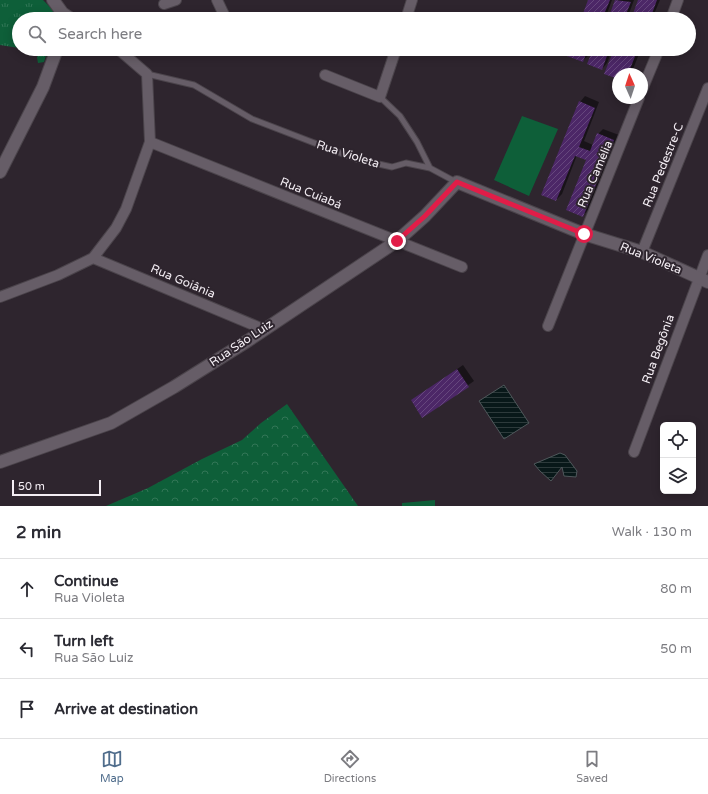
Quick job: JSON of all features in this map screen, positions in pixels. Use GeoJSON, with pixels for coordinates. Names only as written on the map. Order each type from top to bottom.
{"type":"FeatureCollection","features":[{"type":"Feature","properties":{"kind":"street"},"geometry":{"type":"LineString","coordinates":[[53,0],[59,12]]}},
{"type":"Feature","properties":{"kind":"street"},"geometry":{"type":"LineString","coordinates":[[164,4],[176,0]]}},
{"type":"Feature","properties":{"kind":"street"},"geometry":{"type":"LineString","coordinates":[[217,0],[223,12]]}},
{"type":"Feature","properties":{"kind":"street"},"geometry":{"type":"LineString","coordinates":[[408,12],[412,0]]}},
{"type":"Feature","properties":{"kind":"street"},"geometry":{"type":"LineString","coordinates":[[674,12],[678,0]]}},
{"type":"Feature","properties":{"kind":"street"},"geometry":{"type":"LineString","coordinates":[[0,172],[43,88],[54,56]]}},
{"type":"Feature","properties":{"kind":"street"},"geometry":{"type":"LineString","coordinates":[[0,297],[58,275],[92,258],[116,228],[126,208],[150,142],[147,74],[126,56]]}},
{"type":"Feature","properties":{"kind":"street"},"geometry":{"type":"LineString","coordinates":[[325,75],[380,97],[394,56]]}},
{"type":"Feature","properties":{"kind":"street"},"geometry":{"type":"LineString","coordinates":[[648,76],[656,56]]}},
{"type":"Feature","properties":{"kind":"street","name":"Rua Pedestre-C"},"geometry":{"type":"LineString","coordinates":[[642,252],[708,88]]}},
{"type":"Feature","properties":{"kind":"street","name":"Rua Camélia"},"geometry":{"type":"LineString","coordinates":[[548,326],[637,104]]}},
{"type":"Feature","properties":{"kind":"street","name":"Rua Cuiabá"},"geometry":{"type":"LineString","coordinates":[[150,142],[462,267]]}},
{"type":"Feature","properties":{"kind":"street","name":"Rua Violeta"},"geometry":{"type":"LineString","coordinates":[[457,182],[584,234],[642,252],[703,280]]}},
{"type":"Feature","properties":{"kind":"street","name":"Rua São Luiz"},"geometry":{"type":"LineString","coordinates":[[0,462],[111,423],[174,387],[397,241],[425,216],[457,182]]}},
{"type":"Feature","properties":{"kind":"street","name":"Rua Begônia"},"geometry":{"type":"LineString","coordinates":[[634,452],[703,280],[708,255]]}},
{"type":"Feature","properties":{"kind":"street","name":"Rua Goiânia"},"geometry":{"type":"LineString","coordinates":[[92,258],[263,329]]}},
{"type":"Feature","properties":{"kind":"lane","name":"Rua Violeta"},"geometry":{"type":"LineString","coordinates":[[147,74],[194,85],[252,119],[356,159],[392,167],[406,163],[430,168],[457,182]]}},
{"type":"Feature","properties":{"kind":"lane"},"geometry":{"type":"LineString","coordinates":[[380,97],[400,116],[417,142],[430,168]]}},
{"type":"Feature","properties":{"kind":"green space"},"geometry":{"type":"Polygon","coordinates":[[[0,0],[43,0],[53,10],[53,12],[12,12],[12,47],[0,45],[0,0]]]}},
{"type":"Feature","properties":{"kind":"green space"},"geometry":{"type":"Polygon","coordinates":[[[46,56],[44,62],[38,63],[37,57],[46,56]]]}},
{"type":"Feature","properties":{"kind":"green space"},"geometry":{"type":"Polygon","coordinates":[[[522,116],[558,129],[529,196],[494,180],[522,116]]]}},
{"type":"Feature","properties":{"kind":"green space"},"geometry":{"type":"Polygon","coordinates":[[[287,404],[358,506],[106,506],[148,488],[202,459],[242,440],[261,423],[287,404]]]}},
{"type":"Feature","properties":{"kind":"green space"},"geometry":{"type":"Polygon","coordinates":[[[435,500],[435,506],[402,506],[402,503],[435,500]]]}},
{"type":"Feature","properties":{"kind":"shaded area"},"geometry":{"type":"Polygon","coordinates":[[[504,385],[529,423],[504,439],[479,401],[504,385]]]}},
{"type":"Feature","properties":{"kind":"shaded area"},"geometry":{"type":"Polygon","coordinates":[[[560,453],[565,455],[577,471],[576,477],[564,476],[562,467],[551,481],[534,464],[560,453]]]}},
{"type":"Feature","properties":{"kind":"building"},"geometry":{"type":"Polygon","coordinates":[[[588,0],[610,0],[605,12],[584,12],[588,0]]]}},
{"type":"Feature","properties":{"kind":"building"},"geometry":{"type":"Polygon","coordinates":[[[615,0],[631,2],[627,12],[611,12],[615,0]]]}},
{"type":"Feature","properties":{"kind":"building"},"geometry":{"type":"Polygon","coordinates":[[[638,0],[657,0],[653,12],[634,12],[638,0]]]}},
{"type":"Feature","properties":{"kind":"building"},"geometry":{"type":"Polygon","coordinates":[[[567,56],[585,56],[583,62],[567,56]]]}},
{"type":"Feature","properties":{"kind":"building"},"geometry":{"type":"Polygon","coordinates":[[[590,56],[607,56],[602,70],[587,64],[590,56]]]}},
{"type":"Feature","properties":{"kind":"building"},"geometry":{"type":"Polygon","coordinates":[[[611,56],[635,56],[630,68],[612,68],[612,77],[604,74],[611,56]]]}},
{"type":"Feature","properties":{"kind":"building"},"geometry":{"type":"Polygon","coordinates":[[[579,101],[595,108],[579,147],[590,151],[597,133],[614,140],[583,217],[566,210],[586,160],[575,156],[556,201],[541,195],[579,101]]]}},
{"type":"Feature","properties":{"kind":"building"},"geometry":{"type":"Polygon","coordinates":[[[457,369],[469,387],[422,418],[411,400],[457,369]]]}},
{"type":"Feature","properties":{"kind":"route"},"geometry":{"type":"LineString","coordinates":[[397,241],[425,216],[457,182],[584,234]]}}]}
